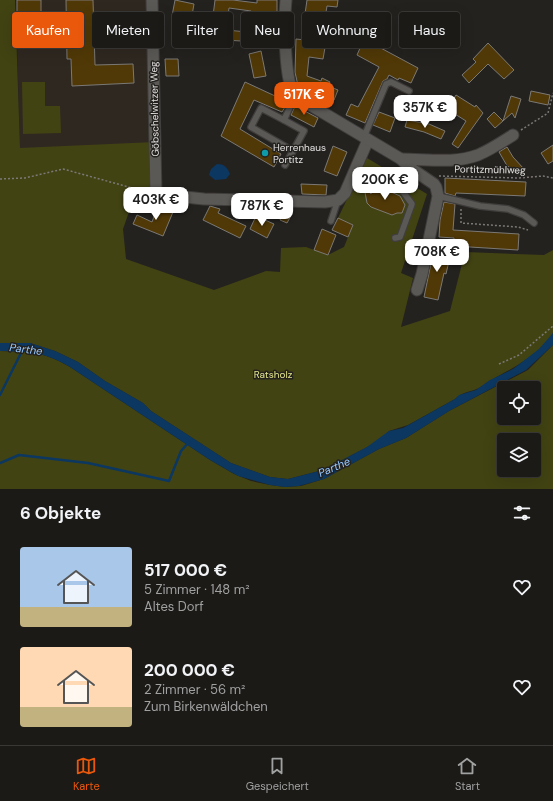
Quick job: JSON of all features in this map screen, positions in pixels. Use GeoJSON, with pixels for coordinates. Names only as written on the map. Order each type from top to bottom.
{"type":"FeatureCollection","features":[{"type":"Feature","properties":{"kind":"street","name":"Göbschelwitzer Weg"},"geometry":{"type":"LineString","coordinates":[[152,0],[156,194]]}},
{"type":"Feature","properties":{"kind":"street"},"geometry":{"type":"LineString","coordinates":[[286,0],[284,26],[287,60],[291,87],[295,96],[405,163],[436,187],[438,196],[422,274],[417,290]]}},
{"type":"Feature","properties":{"kind":"street"},"geometry":{"type":"LineString","coordinates":[[405,163],[447,161],[472,157],[485,152],[513,135]]}},
{"type":"Feature","properties":{"kind":"street"},"geometry":{"type":"LineString","coordinates":[[156,194],[204,199],[325,202],[338,200],[345,193],[366,139]]}},
{"type":"Feature","properties":{"kind":"lane"},"geometry":{"type":"LineString","coordinates":[[366,139],[386,84],[391,82],[409,91]]}},
{"type":"Feature","properties":{"kind":"lane"},"geometry":{"type":"LineString","coordinates":[[284,120],[295,96]]}},
{"type":"Feature","properties":{"kind":"lane"},"geometry":{"type":"LineString","coordinates":[[284,166],[293,151],[304,131],[261,108],[251,127],[293,151]]}},
{"type":"Feature","properties":{"kind":"lane"},"geometry":{"type":"LineString","coordinates":[[395,238],[400,237],[412,204],[401,189],[405,163]]}},
{"type":"Feature","properties":{"kind":"lane"},"geometry":{"type":"LineString","coordinates":[[438,196],[480,206],[508,209],[524,215],[534,223]]}},
{"type":"Feature","properties":{"kind":"lane"},"geometry":{"type":"LineString","coordinates":[[331,221],[338,200]]}},
{"type":"Feature","properties":{"kind":"path"},"geometry":{"type":"LineString","coordinates":[[513,135],[548,113],[553,93]]}},
{"type":"Feature","properties":{"kind":"path"},"geometry":{"type":"LineString","coordinates":[[0,179],[24,178],[63,169],[156,194]]}},
{"type":"Feature","properties":{"kind":"path","name":"Portitzmühlweg"},"geometry":{"type":"LineString","coordinates":[[427,179],[444,175],[519,178],[543,176],[553,178]]}},
{"type":"Feature","properties":{"kind":"path"},"geometry":{"type":"LineString","coordinates":[[462,202],[461,223],[518,227],[528,230]]}},
{"type":"Feature","properties":{"kind":"path"},"geometry":{"type":"LineString","coordinates":[[499,364],[519,355],[553,326]]}},
{"type":"Feature","properties":{"kind":"shaded area"},"geometry":{"type":"Polygon","coordinates":[[[16,0],[148,0],[148,12],[92,12],[92,48],[149,48],[153,190],[20,156],[17,48],[84,48],[84,12],[16,12],[16,0]]]}},
{"type":"Feature","properties":{"kind":"green space","name":"Ratsholz"},"geometry":{"type":"Polygon","coordinates":[[[0,0],[15,0],[15,12],[12,12],[12,48],[17,48],[20,148],[155,142],[156,194],[137,189],[123,229],[126,259],[214,290],[266,271],[280,272],[281,248],[306,247],[328,255],[344,247],[353,225],[338,218],[367,158],[427,194],[401,273],[413,278],[401,327],[450,311],[465,252],[544,255],[553,250],[553,333],[539,350],[479,388],[461,394],[455,399],[408,425],[389,431],[377,442],[323,470],[288,479],[270,477],[231,463],[151,411],[143,403],[105,381],[78,362],[55,351],[30,343],[0,343],[0,0]]]}},
{"type":"Feature","properties":{"kind":"green space"},"geometry":{"type":"Polygon","coordinates":[[[22,82],[45,82],[45,106],[60,106],[61,133],[23,134],[22,82]]]}},
{"type":"Feature","properties":{"kind":"green space"},"geometry":{"type":"Polygon","coordinates":[[[553,345],[553,489],[0,489],[0,351],[36,353],[52,358],[70,367],[210,460],[234,474],[251,481],[285,487],[301,486],[324,479],[379,449],[406,438],[449,411],[497,386],[497,425],[541,425],[541,381],[507,381],[528,370],[553,345]]]}},
{"type":"Feature","properties":{"kind":"water"},"geometry":{"type":"Polygon","coordinates":[[[217,164],[223,165],[228,169],[230,174],[226,179],[215,180],[209,175],[211,169],[217,164]]]}},
{"type":"Feature","properties":{"kind":"water","name":"Parthe"},"geometry":{"type":"Polygon","coordinates":[[[553,333],[553,345],[526,370],[505,381],[497,381],[497,385],[449,411],[406,438],[379,449],[324,479],[299,486],[285,487],[270,485],[238,476],[210,460],[70,367],[52,358],[36,353],[0,351],[0,343],[30,343],[55,351],[78,362],[105,381],[143,403],[151,411],[231,463],[270,477],[288,479],[323,470],[367,447],[389,431],[403,428],[455,399],[459,395],[476,390],[490,380],[513,369],[539,349],[553,333]]]}},
{"type":"Feature","properties":{"kind":"building"},"geometry":{"type":"Polygon","coordinates":[[[17,0],[41,0],[41,12],[17,12],[17,0]]]}},
{"type":"Feature","properties":{"kind":"building"},"geometry":{"type":"Polygon","coordinates":[[[66,0],[93,0],[92,48],[94,48],[95,65],[133,64],[134,83],[72,86],[71,59],[67,59],[67,48],[84,48],[84,12],[66,12],[66,0]]]}},
{"type":"Feature","properties":{"kind":"building"},"geometry":{"type":"Polygon","coordinates":[[[175,0],[194,4],[193,12],[173,12],[175,0]]]}},
{"type":"Feature","properties":{"kind":"building"},"geometry":{"type":"Polygon","coordinates":[[[215,0],[233,0],[257,3],[257,0],[277,0],[277,12],[250,12],[251,11],[229,8],[228,12],[214,12],[215,0]]]}},
{"type":"Feature","properties":{"kind":"building"},"geometry":{"type":"Polygon","coordinates":[[[307,0],[338,0],[337,7],[327,6],[326,12],[305,12],[307,0]]]}},
{"type":"Feature","properties":{"kind":"building"},"geometry":{"type":"Polygon","coordinates":[[[233,31],[241,31],[241,41],[233,41],[233,31]]]}},
{"type":"Feature","properties":{"kind":"building"},"geometry":{"type":"Polygon","coordinates":[[[296,39],[302,40],[302,48],[325,48],[323,59],[309,57],[307,76],[321,81],[322,78],[330,82],[328,86],[338,90],[334,100],[298,86],[295,72],[296,39]]]}},
{"type":"Feature","properties":{"kind":"building"},"geometry":{"type":"Polygon","coordinates":[[[488,43],[514,70],[504,79],[488,64],[469,83],[462,75],[476,62],[473,59],[488,43]]]}},
{"type":"Feature","properties":{"kind":"building"},"geometry":{"type":"Polygon","coordinates":[[[360,48],[381,48],[418,68],[411,83],[399,78],[398,80],[389,75],[387,79],[383,81],[365,123],[346,115],[351,104],[358,107],[379,67],[357,55],[360,48]]]}},
{"type":"Feature","properties":{"kind":"building"},"geometry":{"type":"Polygon","coordinates":[[[261,51],[266,76],[254,78],[249,54],[261,51]]]}},
{"type":"Feature","properties":{"kind":"building"},"geometry":{"type":"Polygon","coordinates":[[[165,59],[178,59],[179,76],[166,76],[165,59]]]}},
{"type":"Feature","properties":{"kind":"building"},"geometry":{"type":"Polygon","coordinates":[[[245,82],[288,102],[282,112],[254,100],[240,129],[281,154],[274,167],[221,136],[245,82]]]}},
{"type":"Feature","properties":{"kind":"building"},"geometry":{"type":"Polygon","coordinates":[[[531,91],[550,95],[548,105],[529,101],[531,91]]]}},
{"type":"Feature","properties":{"kind":"building"},"geometry":{"type":"Polygon","coordinates":[[[456,95],[475,107],[476,105],[483,113],[458,148],[452,144],[466,121],[447,109],[456,95]]]}},
{"type":"Feature","properties":{"kind":"building"},"geometry":{"type":"Polygon","coordinates":[[[511,96],[521,99],[515,118],[512,113],[503,121],[511,96]]]}},
{"type":"Feature","properties":{"kind":"building"},"geometry":{"type":"Polygon","coordinates":[[[295,106],[318,118],[314,127],[291,115],[295,106]]]}},
{"type":"Feature","properties":{"kind":"building"},"geometry":{"type":"Polygon","coordinates":[[[379,112],[395,118],[390,132],[373,125],[379,112]]]}},
{"type":"Feature","properties":{"kind":"building"},"geometry":{"type":"Polygon","coordinates":[[[494,112],[503,121],[495,128],[487,119],[494,112]]]}},
{"type":"Feature","properties":{"kind":"building"},"geometry":{"type":"Polygon","coordinates":[[[407,120],[429,124],[445,131],[441,139],[424,132],[405,127],[407,120]]]}},
{"type":"Feature","properties":{"kind":"building"},"geometry":{"type":"Polygon","coordinates":[[[553,145],[553,161],[548,164],[541,153],[553,145]]]}},
{"type":"Feature","properties":{"kind":"building"},"geometry":{"type":"Polygon","coordinates":[[[333,146],[347,152],[337,176],[324,171],[333,146]]]}},
{"type":"Feature","properties":{"kind":"building"},"geometry":{"type":"Polygon","coordinates":[[[507,147],[513,157],[524,169],[517,175],[506,164],[499,152],[507,147]]]}},
{"type":"Feature","properties":{"kind":"building"},"geometry":{"type":"Polygon","coordinates":[[[445,178],[526,182],[525,196],[456,193],[455,196],[445,193],[445,178]]]}},
{"type":"Feature","properties":{"kind":"building"},"geometry":{"type":"Polygon","coordinates":[[[301,184],[327,185],[326,195],[302,194],[301,184]]]}},
{"type":"Feature","properties":{"kind":"building"},"geometry":{"type":"Polygon","coordinates":[[[364,187],[371,194],[374,187],[380,187],[400,196],[405,205],[402,213],[392,215],[371,207],[367,203],[364,187]]]}},
{"type":"Feature","properties":{"kind":"building"},"geometry":{"type":"Polygon","coordinates":[[[444,202],[455,204],[453,230],[519,234],[518,250],[454,246],[454,238],[439,237],[440,220],[444,202]]]}},
{"type":"Feature","properties":{"kind":"building"},"geometry":{"type":"Polygon","coordinates":[[[158,206],[173,212],[163,236],[133,224],[137,215],[152,222],[158,206]]]}},
{"type":"Feature","properties":{"kind":"building"},"geometry":{"type":"Polygon","coordinates":[[[210,206],[220,209],[218,213],[246,226],[240,238],[203,220],[210,206]]]}},
{"type":"Feature","properties":{"kind":"building"},"geometry":{"type":"Polygon","coordinates":[[[284,210],[292,214],[287,223],[280,220],[284,210]]]}},
{"type":"Feature","properties":{"kind":"building"},"geometry":{"type":"Polygon","coordinates":[[[256,216],[274,224],[267,238],[250,229],[256,216]]]}},
{"type":"Feature","properties":{"kind":"building"},"geometry":{"type":"Polygon","coordinates":[[[338,218],[353,225],[348,237],[332,230],[338,218]]]}},
{"type":"Feature","properties":{"kind":"building"},"geometry":{"type":"Polygon","coordinates":[[[322,229],[336,235],[328,255],[314,250],[322,229]]]}},
{"type":"Feature","properties":{"kind":"building"},"geometry":{"type":"Polygon","coordinates":[[[434,249],[451,252],[446,274],[444,273],[438,300],[424,297],[434,249]]]}},
{"type":"Feature","properties":{"kind":"waterway","name":"Parthe"},"geometry":{"type":"LineString","coordinates":[[0,395],[23,349]]}},
{"type":"Feature","properties":{"kind":"waterway"},"geometry":{"type":"LineString","coordinates":[[0,463],[19,455],[88,463],[169,481],[181,451],[189,442]]}},
{"type":"Feature","properties":{"kind":"place","name":"Herrenhaus Portitz"},"geometry":{"type":"Point","coordinates":[265,153]}}]}
